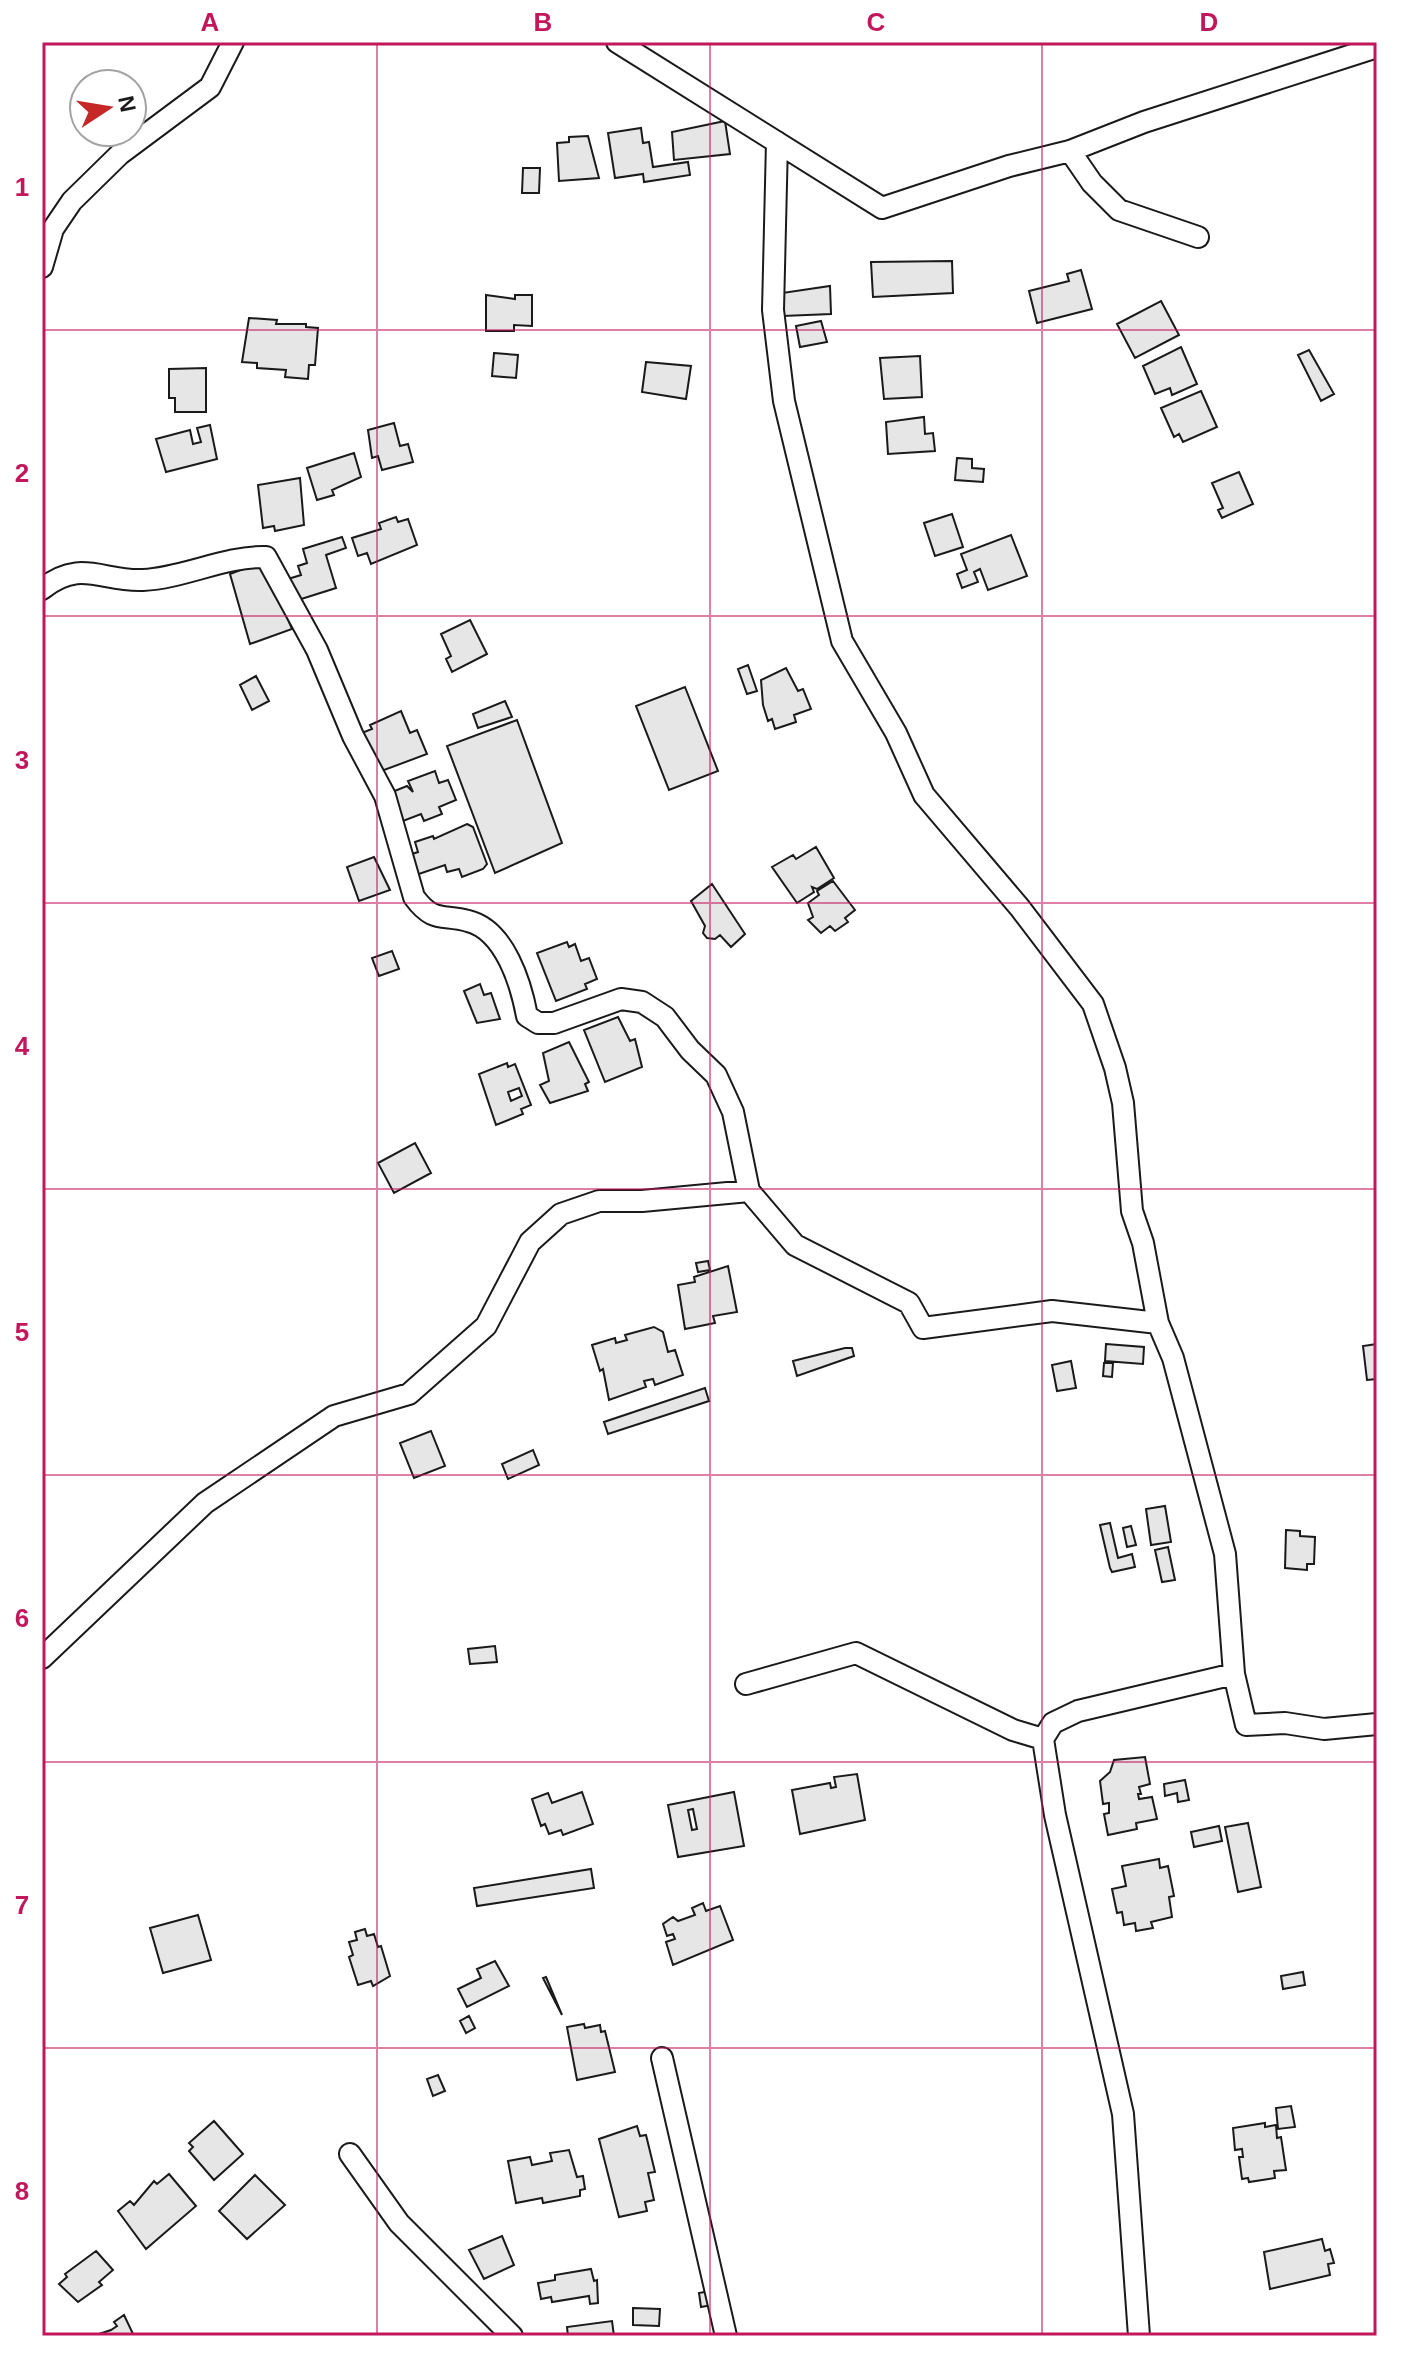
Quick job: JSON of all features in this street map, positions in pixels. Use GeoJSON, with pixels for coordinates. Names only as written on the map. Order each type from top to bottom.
{"type":"FeatureCollection","features":[{"type":"Feature","properties":{"kind":"street"},"geometry":{"type":"LineString","coordinates":[[42,267],[53,229],[72,201],[120,154],[210,87],[233,42]]}},
{"type":"Feature","properties":{"kind":"street"},"geometry":{"type":"LineString","coordinates":[[617,42],[882,208],[1009,166],[1070,151],[1144,122],[1377,47]]}},
{"type":"Feature","properties":{"kind":"street"},"geometry":{"type":"LineString","coordinates":[[777,142],[773,310],[784,401],[842,641],[896,733],[924,795],[1020,908],[1093,1004],[1106,1034],[1123,1103],[1132,1211],[1143,1243],[1158,1323],[1173,1358],[1225,1554],[1234,1674],[1246,1725],[1285,1723],[1324,1729],[1377,1724]]}},
{"type":"Feature","properties":{"kind":"street"},"geometry":{"type":"LineString","coordinates":[[1070,151],[1092,183],[1119,210],[1198,237]]}},
{"type":"Feature","properties":{"kind":"street"},"geometry":{"type":"LineString","coordinates":[[42,589],[54,579],[90,570],[115,578],[143,580],[266,557],[317,650],[353,736],[385,796],[402,864],[414,897],[424,910],[442,919],[466,920],[481,926],[512,962],[527,1016],[538,1023],[554,1023],[621,999],[642,1002],[665,1017],[690,1050],[716,1075],[733,1112],[749,1191],[795,1245],[909,1303],[923,1328],[1052,1311],[1158,1323]]}},
{"type":"Feature","properties":{"kind":"street"},"geometry":{"type":"LineString","coordinates":[[42,1658],[205,1503],[334,1416],[409,1394],[486,1326],[530,1242],[561,1214],[599,1201],[642,1201],[749,1191]]}},
{"type":"Feature","properties":{"kind":"street"},"geometry":{"type":"LineString","coordinates":[[746,1684],[856,1653],[1013,1730],[1043,1739]]}},
{"type":"Feature","properties":{"kind":"street"},"geometry":{"type":"LineString","coordinates":[[1139,2336],[1123,2114],[1055,1815],[1043,1739],[1053,1723],[1078,1711],[1234,1674]]}},
{"type":"Feature","properties":{"kind":"street"},"geometry":{"type":"LineString","coordinates":[[662,2058],[726,2336]]}},
{"type":"Feature","properties":{"kind":"street"},"geometry":{"type":"LineString","coordinates":[[350,2154],[399,2223],[512,2336]]}},
{"type":"Feature","properties":{"kind":"building"},"geometry":{"type":"Polygon","coordinates":[[[725,121],[730,154],[674,160],[672,132],[725,121]]]}},
{"type":"Feature","properties":{"kind":"building"},"geometry":{"type":"Polygon","coordinates":[[[641,128],[643,143],[649,142],[653,167],[688,162],[690,175],[644,182],[643,174],[615,178],[608,133],[641,128]]]}},
{"type":"Feature","properties":{"kind":"building"},"geometry":{"type":"Polygon","coordinates":[[[588,136],[599,178],[559,181],[557,143],[569,142],[569,137],[588,136]]]}},
{"type":"Feature","properties":{"kind":"building"},"geometry":{"type":"Polygon","coordinates":[[[523,168],[540,168],[539,193],[522,193],[523,168]]]}},
{"type":"Feature","properties":{"kind":"building"},"geometry":{"type":"Polygon","coordinates":[[[952,261],[953,293],[873,297],[871,262],[952,261]]]}},
{"type":"Feature","properties":{"kind":"building"},"geometry":{"type":"Polygon","coordinates":[[[1081,270],[1092,309],[1037,323],[1029,291],[1069,281],[1067,274],[1081,270]]]}},
{"type":"Feature","properties":{"kind":"building"},"geometry":{"type":"Polygon","coordinates":[[[830,286],[831,314],[783,316],[782,293],[830,286]]]}},
{"type":"Feature","properties":{"kind":"building"},"geometry":{"type":"Polygon","coordinates":[[[486,295],[515,299],[515,295],[532,295],[532,326],[514,325],[514,331],[486,331],[486,295]]]}},
{"type":"Feature","properties":{"kind":"building"},"geometry":{"type":"Polygon","coordinates":[[[1161,301],[1179,335],[1135,358],[1117,324],[1161,301]]]}},
{"type":"Feature","properties":{"kind":"building"},"geometry":{"type":"Polygon","coordinates":[[[249,318],[318,328],[315,365],[309,365],[308,379],[285,377],[286,370],[257,368],[257,363],[242,362],[249,318]]]}},
{"type":"Feature","properties":{"kind":"building"},"geometry":{"type":"Polygon","coordinates":[[[821,321],[827,342],[800,347],[796,326],[821,321]]]}},
{"type":"Feature","properties":{"kind":"building"},"geometry":{"type":"Polygon","coordinates":[[[1181,347],[1197,384],[1172,395],[1170,388],[1155,394],[1143,366],[1181,347]]]}},
{"type":"Feature","properties":{"kind":"building"},"geometry":{"type":"Polygon","coordinates":[[[1309,350],[1334,394],[1321,401],[1298,355],[1309,350]]]}},
{"type":"Feature","properties":{"kind":"building"},"geometry":{"type":"Polygon","coordinates":[[[494,353],[518,355],[516,378],[492,376],[494,353]]]}},
{"type":"Feature","properties":{"kind":"building"},"geometry":{"type":"Polygon","coordinates":[[[920,356],[922,397],[884,399],[880,358],[920,356]]]}},
{"type":"Feature","properties":{"kind":"building"},"geometry":{"type":"Polygon","coordinates":[[[646,362],[691,366],[686,399],[642,392],[646,362]]]}},
{"type":"Feature","properties":{"kind":"building"},"geometry":{"type":"Polygon","coordinates":[[[206,368],[206,412],[175,412],[175,398],[169,398],[169,369],[206,368]]]}},
{"type":"Feature","properties":{"kind":"building"},"geometry":{"type":"Polygon","coordinates":[[[1201,391],[1217,427],[1183,442],[1179,434],[1174,437],[1161,408],[1201,391]]]}},
{"type":"Feature","properties":{"kind":"building"},"geometry":{"type":"Polygon","coordinates":[[[924,417],[925,434],[933,433],[935,451],[888,454],[886,422],[924,417]]]}},
{"type":"Feature","properties":{"kind":"building"},"geometry":{"type":"Polygon","coordinates":[[[394,423],[400,446],[408,444],[413,462],[382,470],[378,456],[372,458],[368,430],[394,423]]]}},
{"type":"Feature","properties":{"kind":"building"},"geometry":{"type":"Polygon","coordinates":[[[210,425],[217,459],[166,472],[156,439],[190,430],[193,444],[201,442],[197,428],[210,425]]]}},
{"type":"Feature","properties":{"kind":"building"},"geometry":{"type":"Polygon","coordinates":[[[354,453],[361,477],[332,490],[334,495],[317,500],[307,468],[354,453]]]}},
{"type":"Feature","properties":{"kind":"building"},"geometry":{"type":"Polygon","coordinates":[[[957,458],[972,459],[972,468],[984,469],[983,482],[955,480],[957,458]]]}},
{"type":"Feature","properties":{"kind":"building"},"geometry":{"type":"Polygon","coordinates":[[[1239,472],[1253,504],[1222,518],[1218,510],[1223,508],[1212,483],[1239,472]]]}},
{"type":"Feature","properties":{"kind":"building"},"geometry":{"type":"Polygon","coordinates":[[[300,478],[304,525],[275,531],[274,526],[263,528],[258,485],[300,478]]]}},
{"type":"Feature","properties":{"kind":"building"},"geometry":{"type":"Polygon","coordinates":[[[952,514],[963,547],[935,556],[924,523],[952,514]]]}},
{"type":"Feature","properties":{"kind":"building"},"geometry":{"type":"Polygon","coordinates":[[[396,517],[398,522],[408,519],[417,545],[371,564],[367,553],[358,556],[352,538],[381,529],[379,523],[396,517]]]}},
{"type":"Feature","properties":{"kind":"building"},"geometry":{"type":"Polygon","coordinates":[[[1011,535],[1027,576],[988,590],[980,569],[974,572],[978,582],[962,588],[957,574],[967,570],[961,554],[1011,535]]]}},
{"type":"Feature","properties":{"kind":"building"},"geometry":{"type":"Polygon","coordinates":[[[342,537],[346,548],[326,555],[336,588],[295,601],[288,579],[301,575],[298,566],[307,563],[303,549],[342,537]]]}},
{"type":"Feature","properties":{"kind":"building"},"geometry":{"type":"Polygon","coordinates":[[[264,561],[292,629],[250,644],[230,574],[264,561]]]}},
{"type":"Feature","properties":{"kind":"building"},"geometry":{"type":"Polygon","coordinates":[[[470,620],[487,654],[452,672],[446,659],[451,656],[441,634],[470,620]]]}},
{"type":"Feature","properties":{"kind":"building"},"geometry":{"type":"Polygon","coordinates":[[[748,665],[757,691],[747,694],[738,669],[748,665]]]}},
{"type":"Feature","properties":{"kind":"building"},"geometry":{"type":"Polygon","coordinates":[[[786,668],[798,691],[803,689],[811,709],[794,715],[796,722],[775,729],[772,719],[768,721],[763,705],[761,680],[786,668]]]}},
{"type":"Feature","properties":{"kind":"building"},"geometry":{"type":"Polygon","coordinates":[[[256,676],[269,701],[252,710],[240,685],[256,676]]]}},
{"type":"Feature","properties":{"kind":"building"},"geometry":{"type":"Polygon","coordinates":[[[685,687],[718,771],[669,790],[636,706],[685,687]]]}},
{"type":"Feature","properties":{"kind":"building"},"geometry":{"type":"Polygon","coordinates":[[[505,701],[512,717],[478,728],[473,714],[505,701]]]}},
{"type":"Feature","properties":{"kind":"building"},"geometry":{"type":"Polygon","coordinates":[[[401,711],[410,733],[417,730],[427,754],[376,773],[359,734],[372,729],[370,725],[401,711]]]}},
{"type":"Feature","properties":{"kind":"building"},"geometry":{"type":"Polygon","coordinates":[[[517,720],[562,843],[495,873],[447,746],[517,720]]]}},
{"type":"Feature","properties":{"kind":"building"},"geometry":{"type":"Polygon","coordinates":[[[435,771],[439,783],[448,780],[456,800],[439,807],[442,814],[424,821],[421,814],[403,821],[392,792],[407,786],[413,792],[408,781],[435,771]]]}},
{"type":"Feature","properties":{"kind":"building"},"geometry":{"type":"Polygon","coordinates":[[[467,824],[473,827],[487,864],[483,869],[462,877],[459,869],[447,872],[445,865],[416,875],[409,855],[418,852],[415,842],[433,836],[434,839],[467,824]]]}},
{"type":"Feature","properties":{"kind":"building"},"geometry":{"type":"Polygon","coordinates":[[[816,847],[834,878],[817,889],[812,887],[814,892],[797,903],[772,867],[793,855],[796,859],[816,847]]]}},
{"type":"Feature","properties":{"kind":"building"},"geometry":{"type":"Polygon","coordinates":[[[374,857],[390,890],[359,901],[347,867],[374,857]]]}},
{"type":"Feature","properties":{"kind":"building"},"geometry":{"type":"Polygon","coordinates":[[[833,881],[855,910],[845,918],[848,922],[835,931],[830,926],[821,933],[808,920],[813,917],[808,903],[819,895],[817,891],[833,881]]]}},
{"type":"Feature","properties":{"kind":"building"},"geometry":{"type":"Polygon","coordinates":[[[712,884],[745,934],[731,947],[720,935],[715,939],[707,938],[703,933],[705,926],[691,901],[712,884]]]}},
{"type":"Feature","properties":{"kind":"building"},"geometry":{"type":"Polygon","coordinates":[[[567,942],[569,947],[575,944],[581,961],[589,958],[597,979],[585,984],[587,989],[556,1001],[537,953],[567,942]]]}},
{"type":"Feature","properties":{"kind":"building"},"geometry":{"type":"Polygon","coordinates":[[[392,951],[399,969],[379,976],[372,958],[392,951]]]}},
{"type":"Feature","properties":{"kind":"building"},"geometry":{"type":"Polygon","coordinates":[[[480,984],[484,995],[491,993],[500,1019],[477,1023],[464,991],[480,984]]]}},
{"type":"Feature","properties":{"kind":"building"},"geometry":{"type":"Polygon","coordinates":[[[618,1017],[630,1041],[635,1039],[642,1067],[605,1082],[584,1030],[618,1017]]]}},
{"type":"Feature","properties":{"kind":"building"},"geometry":{"type":"Polygon","coordinates":[[[569,1042],[589,1082],[585,1084],[588,1091],[550,1103],[540,1085],[549,1081],[543,1053],[569,1042]]]}},
{"type":"Feature","properties":{"kind":"building"},"geometry":{"type":"Polygon","coordinates":[[[507,1063],[508,1067],[515,1064],[531,1105],[521,1109],[523,1114],[496,1125],[479,1074],[507,1063]],[[519,1088],[508,1092],[511,1101],[522,1096],[519,1088]]]}},
{"type":"Feature","properties":{"kind":"building"},"geometry":{"type":"Polygon","coordinates":[[[415,1143],[431,1173],[394,1193],[378,1163],[415,1143]]]}},
{"type":"Feature","properties":{"kind":"building"},"geometry":{"type":"Polygon","coordinates":[[[708,1261],[710,1270],[698,1272],[696,1263],[708,1261]]]}},
{"type":"Feature","properties":{"kind":"building"},"geometry":{"type":"Polygon","coordinates":[[[728,1266],[737,1312],[713,1316],[715,1323],[685,1329],[678,1285],[695,1282],[694,1277],[728,1266]]]}},
{"type":"Feature","properties":{"kind":"building"},"geometry":{"type":"Polygon","coordinates":[[[654,1327],[663,1332],[668,1352],[675,1350],[683,1375],[655,1385],[653,1379],[644,1381],[646,1387],[609,1400],[603,1369],[600,1371],[592,1345],[615,1338],[616,1343],[627,1340],[625,1335],[654,1327]]]}},
{"type":"Feature","properties":{"kind":"building"},"geometry":{"type":"Polygon","coordinates":[[[1106,1344],[1144,1347],[1143,1364],[1105,1361],[1106,1344]]]}},
{"type":"Feature","properties":{"kind":"building"},"geometry":{"type":"Polygon","coordinates":[[[1377,1344],[1377,1379],[1367,1380],[1363,1346],[1377,1344]]]}},
{"type":"Feature","properties":{"kind":"building"},"geometry":{"type":"Polygon","coordinates":[[[852,1348],[854,1356],[797,1376],[793,1361],[852,1348]]]}},
{"type":"Feature","properties":{"kind":"building"},"geometry":{"type":"Polygon","coordinates":[[[1071,1361],[1076,1388],[1057,1391],[1052,1365],[1071,1361]]]}},
{"type":"Feature","properties":{"kind":"building"},"geometry":{"type":"Polygon","coordinates":[[[1104,1363],[1113,1363],[1112,1377],[1103,1376],[1104,1363]]]}},
{"type":"Feature","properties":{"kind":"building"},"geometry":{"type":"Polygon","coordinates":[[[705,1388],[709,1401],[608,1434],[604,1422],[705,1388]]]}},
{"type":"Feature","properties":{"kind":"building"},"geometry":{"type":"Polygon","coordinates":[[[431,1431],[445,1466],[414,1478],[400,1443],[431,1431]]]}},
{"type":"Feature","properties":{"kind":"building"},"geometry":{"type":"Polygon","coordinates":[[[533,1450],[539,1465],[508,1479],[502,1464],[533,1450]]]}},
{"type":"Feature","properties":{"kind":"building"},"geometry":{"type":"Polygon","coordinates":[[[1165,1506],[1171,1542],[1151,1545],[1146,1509],[1165,1506]]]}},
{"type":"Feature","properties":{"kind":"building"},"geometry":{"type":"Polygon","coordinates":[[[1110,1523],[1118,1558],[1132,1554],[1135,1567],[1112,1572],[1100,1525],[1110,1523]]]}},
{"type":"Feature","properties":{"kind":"building"},"geometry":{"type":"Polygon","coordinates":[[[1131,1526],[1136,1545],[1127,1547],[1123,1528],[1131,1526]]]}},
{"type":"Feature","properties":{"kind":"building"},"geometry":{"type":"Polygon","coordinates":[[[1286,1530],[1300,1531],[1300,1536],[1315,1537],[1314,1564],[1307,1564],[1307,1570],[1285,1568],[1286,1530]]]}},
{"type":"Feature","properties":{"kind":"building"},"geometry":{"type":"Polygon","coordinates":[[[1168,1547],[1175,1580],[1162,1582],[1155,1550],[1168,1547]]]}},
{"type":"Feature","properties":{"kind":"building"},"geometry":{"type":"Polygon","coordinates":[[[495,1646],[497,1662],[470,1664],[468,1649],[495,1646]]]}},
{"type":"Feature","properties":{"kind":"building"},"geometry":{"type":"Polygon","coordinates":[[[1145,1757],[1150,1784],[1139,1787],[1141,1794],[1138,1794],[1139,1799],[1152,1797],[1157,1819],[1136,1823],[1137,1829],[1108,1835],[1104,1814],[1109,1813],[1109,1803],[1103,1804],[1100,1781],[1110,1772],[1114,1760],[1145,1757]]]}},
{"type":"Feature","properties":{"kind":"building"},"geometry":{"type":"Polygon","coordinates":[[[857,1774],[865,1820],[800,1834],[792,1790],[830,1783],[831,1788],[836,1787],[834,1777],[857,1774]]]}},
{"type":"Feature","properties":{"kind":"building"},"geometry":{"type":"Polygon","coordinates":[[[1185,1780],[1189,1800],[1178,1802],[1177,1793],[1165,1796],[1164,1784],[1185,1780]]]}},
{"type":"Feature","properties":{"kind":"building"},"geometry":{"type":"Polygon","coordinates":[[[582,1792],[593,1824],[563,1835],[561,1830],[549,1834],[545,1824],[541,1826],[532,1799],[548,1793],[552,1803],[582,1792]]]}},
{"type":"Feature","properties":{"kind":"building"},"geometry":{"type":"Polygon","coordinates":[[[734,1792],[744,1846],[678,1857],[668,1805],[734,1792]],[[693,1809],[688,1810],[692,1830],[697,1829],[693,1809]]]}},
{"type":"Feature","properties":{"kind":"building"},"geometry":{"type":"Polygon","coordinates":[[[1248,1823],[1261,1887],[1238,1892],[1225,1827],[1248,1823]]]}},
{"type":"Feature","properties":{"kind":"building"},"geometry":{"type":"Polygon","coordinates":[[[1219,1826],[1222,1841],[1194,1847],[1191,1832],[1219,1826]]]}},
{"type":"Feature","properties":{"kind":"building"},"geometry":{"type":"Polygon","coordinates":[[[1159,1859],[1160,1868],[1168,1866],[1174,1896],[1169,1897],[1172,1917],[1151,1922],[1153,1928],[1136,1931],[1135,1923],[1124,1925],[1122,1912],[1117,1913],[1112,1889],[1126,1886],[1122,1866],[1159,1859]]]}},
{"type":"Feature","properties":{"kind":"building"},"geometry":{"type":"Polygon","coordinates":[[[591,1869],[594,1888],[477,1906],[474,1888],[591,1869]]]}},
{"type":"Feature","properties":{"kind":"building"},"geometry":{"type":"Polygon","coordinates":[[[703,1903],[706,1911],[720,1906],[733,1940],[673,1965],[666,1942],[675,1939],[673,1934],[667,1936],[663,1924],[673,1917],[678,1921],[695,1915],[692,1908],[703,1903]]]}},
{"type":"Feature","properties":{"kind":"building"},"geometry":{"type":"Polygon","coordinates":[[[198,1915],[211,1960],[163,1973],[150,1928],[198,1915]]]}},
{"type":"Feature","properties":{"kind":"building"},"geometry":{"type":"Polygon","coordinates":[[[365,1929],[367,1936],[374,1934],[378,1947],[381,1946],[390,1976],[373,1986],[371,1981],[358,1985],[349,1957],[353,1955],[349,1942],[357,1940],[355,1932],[365,1929]]]}},
{"type":"Feature","properties":{"kind":"building"},"geometry":{"type":"Polygon","coordinates":[[[495,1961],[509,1986],[467,2007],[458,1989],[481,1978],[477,1969],[495,1961]]]}},
{"type":"Feature","properties":{"kind":"building"},"geometry":{"type":"Polygon","coordinates":[[[1303,1972],[1305,1985],[1283,1989],[1281,1976],[1303,1972]]]}},
{"type":"Feature","properties":{"kind":"building"},"geometry":{"type":"Polygon","coordinates":[[[546,1977],[562,2015],[543,1978],[546,1977]]]}},
{"type":"Feature","properties":{"kind":"building"},"geometry":{"type":"Polygon","coordinates":[[[469,2016],[475,2028],[466,2033],[460,2021],[469,2016]]]}},
{"type":"Feature","properties":{"kind":"building"},"geometry":{"type":"Polygon","coordinates":[[[584,2024],[585,2028],[600,2025],[601,2032],[605,2031],[615,2072],[577,2080],[567,2027],[584,2024]]]}},
{"type":"Feature","properties":{"kind":"building"},"geometry":{"type":"Polygon","coordinates":[[[438,2075],[445,2091],[433,2096],[427,2079],[438,2075]]]}},
{"type":"Feature","properties":{"kind":"building"},"geometry":{"type":"Polygon","coordinates":[[[1291,2106],[1295,2127],[1278,2129],[1276,2108],[1291,2106]]]}},
{"type":"Feature","properties":{"kind":"building"},"geometry":{"type":"Polygon","coordinates":[[[214,2121],[243,2154],[214,2180],[189,2151],[193,2147],[189,2143],[214,2121]]]}},
{"type":"Feature","properties":{"kind":"building"},"geometry":{"type":"Polygon","coordinates":[[[1265,2123],[1265,2127],[1276,2125],[1286,2170],[1274,2171],[1275,2178],[1249,2182],[1248,2178],[1242,2179],[1239,2157],[1243,2157],[1242,2149],[1235,2150],[1233,2128],[1265,2123]]]}},
{"type":"Feature","properties":{"kind":"building"},"geometry":{"type":"Polygon","coordinates":[[[637,2126],[640,2136],[646,2135],[655,2172],[648,2173],[654,2200],[645,2202],[647,2211],[619,2217],[599,2139],[637,2126]]]}},
{"type":"Feature","properties":{"kind":"building"},"geometry":{"type":"Polygon","coordinates":[[[569,2150],[577,2177],[583,2176],[585,2189],[580,2190],[580,2196],[543,2203],[542,2198],[516,2203],[508,2161],[530,2157],[532,2165],[552,2161],[550,2153],[569,2150]]]}},
{"type":"Feature","properties":{"kind":"building"},"geometry":{"type":"Polygon","coordinates":[[[169,2174],[196,2206],[146,2249],[118,2211],[130,2201],[134,2205],[154,2181],[157,2184],[169,2174]]]}},
{"type":"Feature","properties":{"kind":"building"},"geometry":{"type":"Polygon","coordinates":[[[255,2175],[285,2205],[247,2239],[219,2211],[255,2175]]]}},
{"type":"Feature","properties":{"kind":"building"},"geometry":{"type":"Polygon","coordinates":[[[502,2236],[514,2265],[484,2279],[469,2250],[502,2236]]]}},
{"type":"Feature","properties":{"kind":"building"},"geometry":{"type":"Polygon","coordinates":[[[1322,2239],[1325,2251],[1330,2249],[1334,2263],[1328,2264],[1330,2275],[1270,2289],[1264,2252],[1322,2239]]]}},
{"type":"Feature","properties":{"kind":"building"},"geometry":{"type":"Polygon","coordinates":[[[96,2251],[113,2270],[99,2282],[102,2285],[78,2302],[59,2284],[67,2277],[65,2274],[96,2251]]]}},
{"type":"Feature","properties":{"kind":"building"},"geometry":{"type":"Polygon","coordinates":[[[591,2269],[594,2281],[597,2280],[598,2303],[590,2304],[589,2296],[552,2302],[551,2297],[541,2299],[538,2283],[555,2280],[555,2275],[591,2269]]]}},
{"type":"Feature","properties":{"kind":"building"},"geometry":{"type":"Polygon","coordinates":[[[710,2291],[712,2305],[701,2307],[699,2293],[710,2291]]]}},
{"type":"Feature","properties":{"kind":"building"},"geometry":{"type":"Polygon","coordinates":[[[633,2308],[660,2309],[659,2326],[633,2325],[633,2308]]]}},
{"type":"Feature","properties":{"kind":"building"},"geometry":{"type":"Polygon","coordinates":[[[124,2315],[134,2336],[93,2336],[117,2326],[114,2322],[124,2315]]]}},
{"type":"Feature","properties":{"kind":"building"},"geometry":{"type":"Polygon","coordinates":[[[612,2321],[614,2336],[568,2336],[567,2327],[612,2321]]]}}]}
